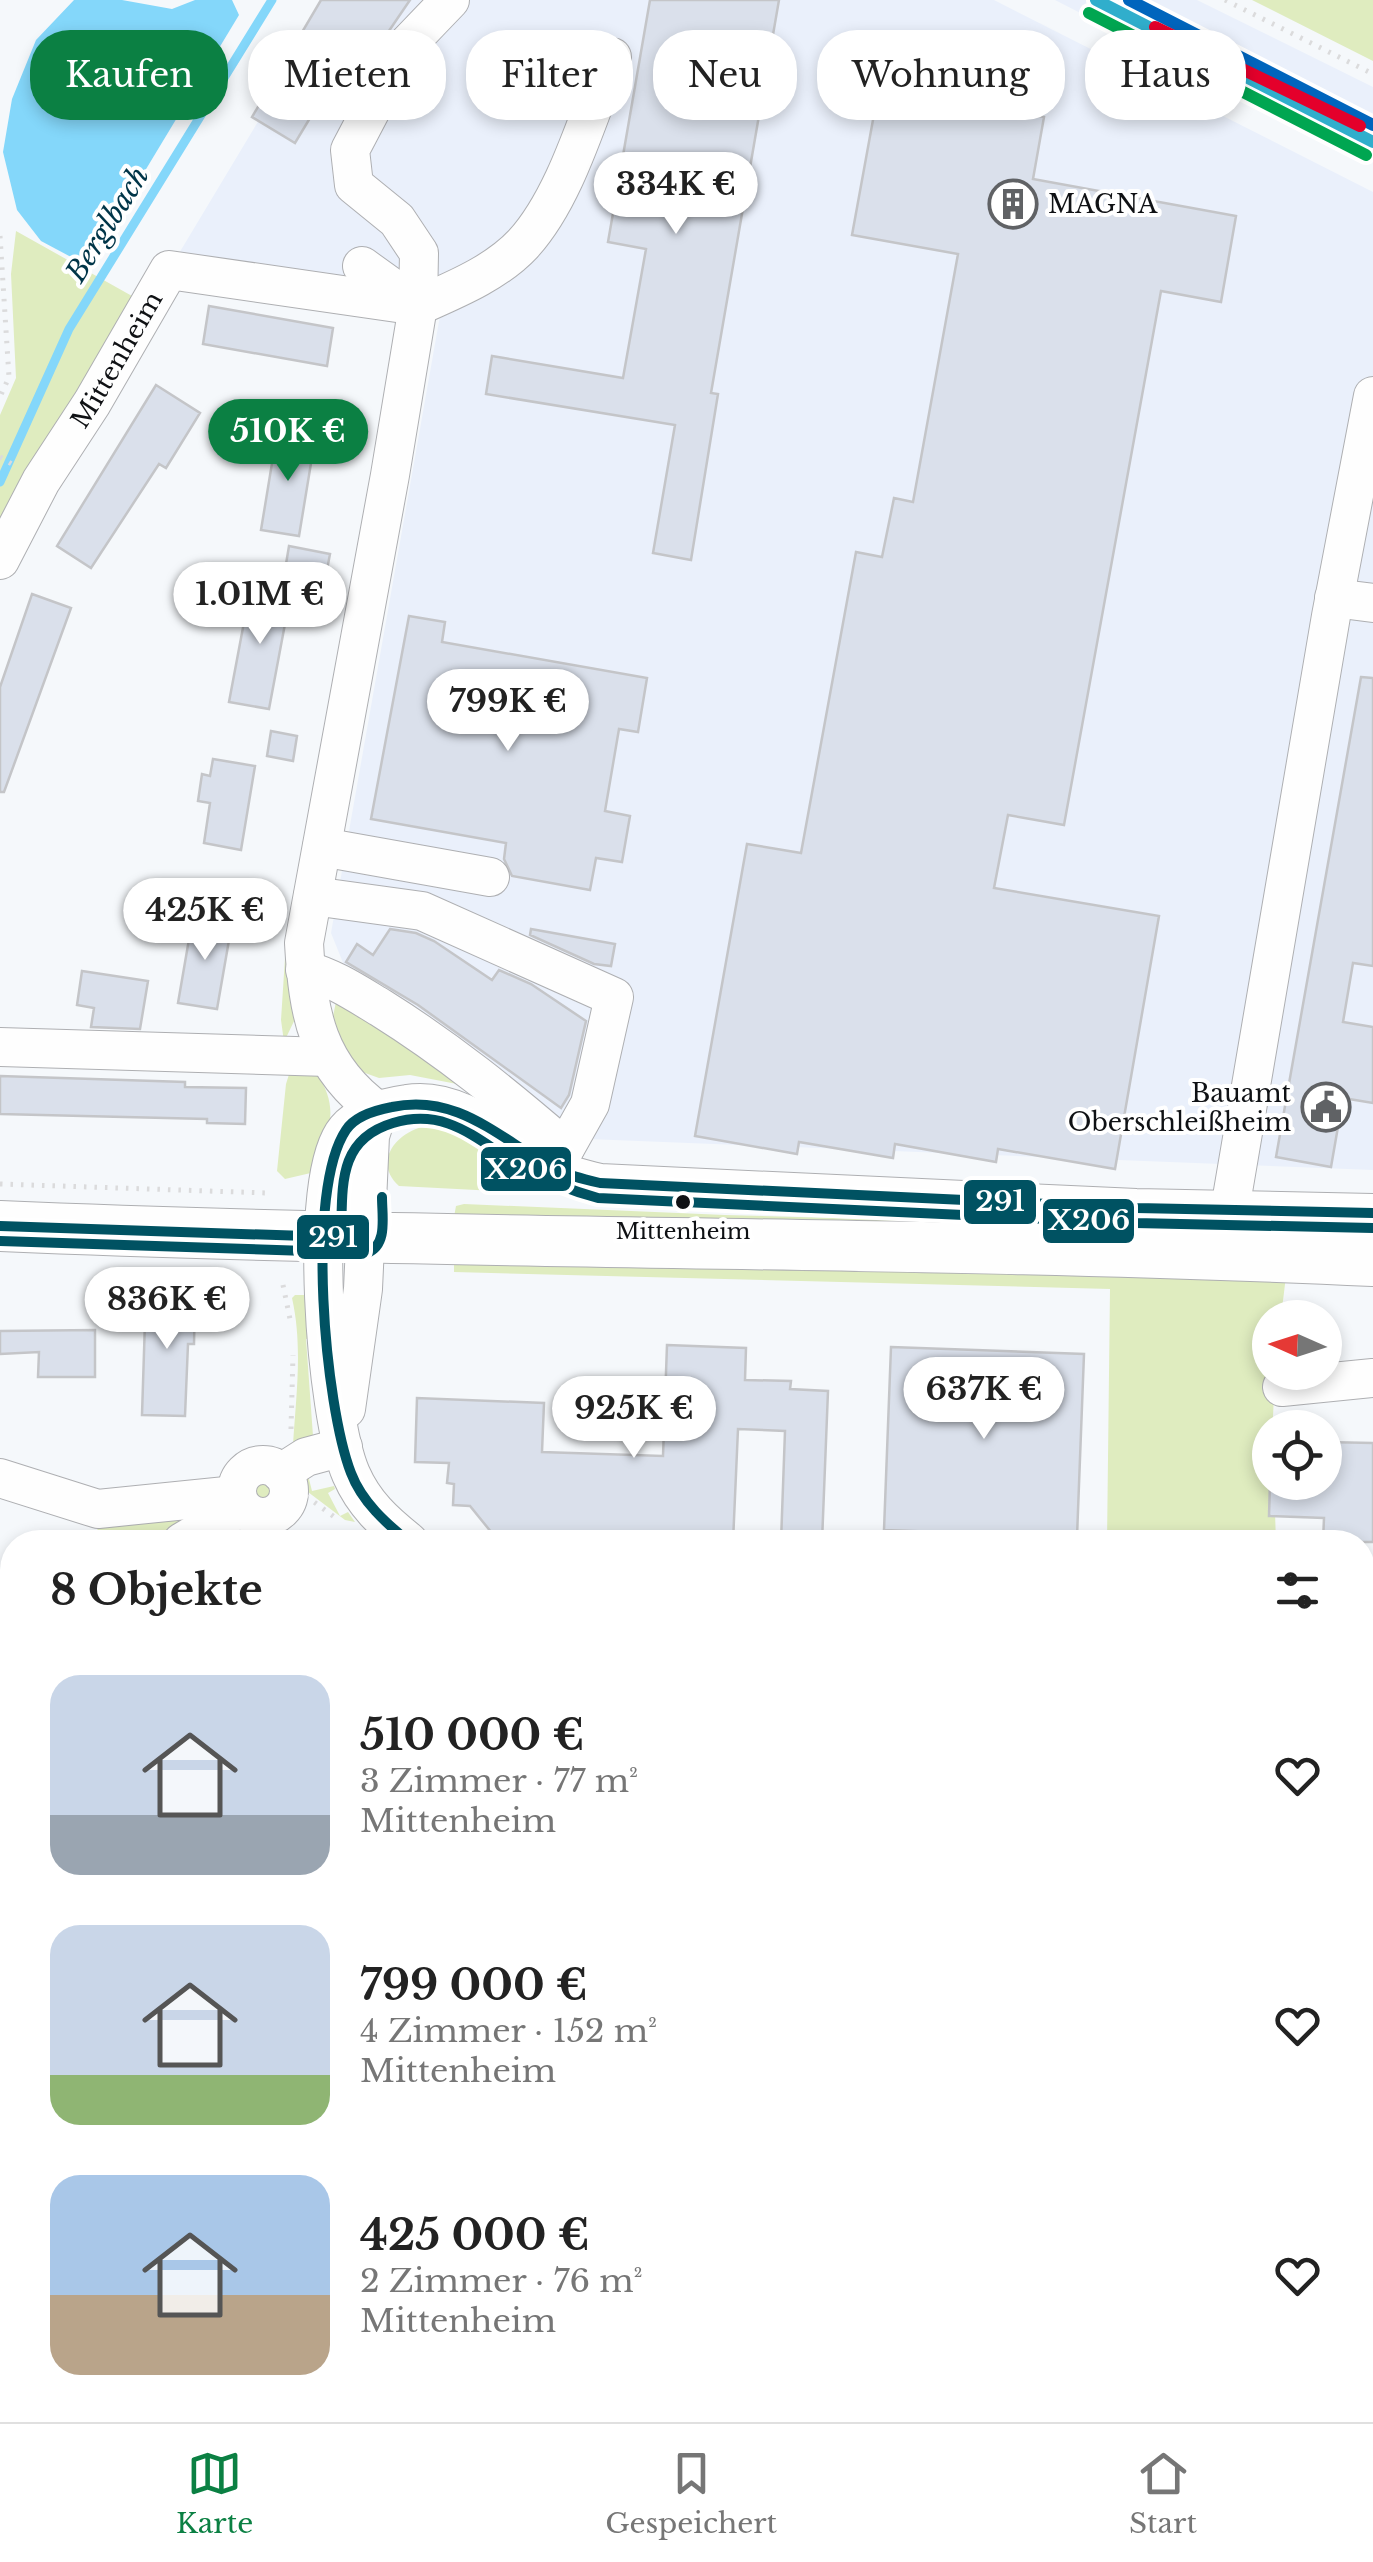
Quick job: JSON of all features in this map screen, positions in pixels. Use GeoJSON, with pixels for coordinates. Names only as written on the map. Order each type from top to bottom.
{"type":"FeatureCollection","features":[{"type":"Feature","properties":{"kind":"main road"},"geometry":{"type":"LineString","coordinates":[[0,1226],[346,1238],[1373,1260]]}},
{"type":"Feature","properties":{"kind":"street"},"geometry":{"type":"LineString","coordinates":[[378,1111],[343,1081],[318,1036],[306,992],[304,943],[418,306],[419,253],[397,220],[354,185],[350,150],[403,49],[450,0]]}},
{"type":"Feature","properties":{"kind":"street"},"geometry":{"type":"LineString","coordinates":[[418,306],[479,277],[523,244],[556,194],[586,120]]}},
{"type":"Feature","properties":{"kind":"street"},"geometry":{"type":"LineString","coordinates":[[362,266],[418,306]]}},
{"type":"Feature","properties":{"kind":"street","name":"Mittenheim"},"geometry":{"type":"LineString","coordinates":[[0,560],[40,481],[92,402],[169,270],[418,306]]}},
{"type":"Feature","properties":{"kind":"street"},"geometry":{"type":"LineString","coordinates":[[1230,1210],[1232,1180],[1334,598],[1373,396]]}},
{"type":"Feature","properties":{"kind":"street"},"geometry":{"type":"LineString","coordinates":[[1334,598],[1373,603]]}},
{"type":"Feature","properties":{"kind":"street"},"geometry":{"type":"LineString","coordinates":[[322,847],[490,877]]}},
{"type":"Feature","properties":{"kind":"street"},"geometry":{"type":"LineString","coordinates":[[313,896],[422,911],[614,997],[590,1104],[560,1158]]}},
{"type":"Feature","properties":{"kind":"street"},"geometry":{"type":"LineString","coordinates":[[306,970],[331,978],[421,1032],[487,1081],[560,1158]]}},
{"type":"Feature","properties":{"kind":"street"},"geometry":{"type":"LineString","coordinates":[[0,1048],[328,1057]]}},
{"type":"Feature","properties":{"kind":"street"},"geometry":{"type":"LineString","coordinates":[[378,1111],[420,1102],[446,1105],[560,1158],[600,1183],[1230,1210],[1373,1212]]}},
{"type":"Feature","properties":{"kind":"street"},"geometry":{"type":"LineString","coordinates":[[378,1111],[346,1238],[363,1289],[342,1441],[351,1473],[371,1510],[395,1530]]}},
{"type":"Feature","properties":{"kind":"street"},"geometry":{"type":"LineString","coordinates":[[1342,1381],[1373,1378]]}},
{"type":"Feature","properties":{"kind":"street"},"geometry":{"type":"LineString","coordinates":[[250,1516],[238,1482],[245,1471],[257,1465],[282,1472],[342,1441]]}},
{"type":"Feature","properties":{"kind":"street"},"geometry":{"type":"LineString","coordinates":[[0,1478],[90,1526],[250,1516]]}},
{"type":"Feature","properties":{"kind":"street"},"geometry":{"type":"LineString","coordinates":[[213,1530],[250,1516]]}},
{"type":"Feature","properties":{"kind":"path"},"geometry":{"type":"LineString","coordinates":[[1226,0],[1373,74]]}},
{"type":"Feature","properties":{"kind":"path"},"geometry":{"type":"LineString","coordinates":[[0,236],[9,377],[0,396]]}},
{"type":"Feature","properties":{"kind":"path"},"geometry":{"type":"LineString","coordinates":[[1,457],[18,468]]}},
{"type":"Feature","properties":{"kind":"path"},"geometry":{"type":"LineString","coordinates":[[0,1184],[268,1192]]}},
{"type":"Feature","properties":{"kind":"shaded area"},"geometry":{"type":"Polygon","coordinates":[[[331,0],[994,0],[1053,30],[817,30],[817,120],[1065,120],[1065,36],[1085,46],[1085,120],[1231,120],[1373,192],[1373,1170],[563,1138],[496,1077],[380,1054],[331,933],[441,310],[172,265],[259,120],[446,120],[446,30],[313,30],[331,0]]]}},
{"type":"Feature","properties":{"kind":"shaded area"},"geometry":{"type":"Polygon","coordinates":[[[1055,0],[1197,0],[1373,87],[1373,163],[1246,98],[1246,30],[1114,30],[1055,0]]]}},
{"type":"Feature","properties":{"kind":"green space"},"geometry":{"type":"Polygon","coordinates":[[[1252,0],[1373,0],[1373,61],[1252,0]]]}},
{"type":"Feature","properties":{"kind":"green space"},"geometry":{"type":"Polygon","coordinates":[[[16,231],[132,296],[60,423],[0,542],[0,415],[16,378],[11,274],[16,231]]]}},
{"type":"Feature","properties":{"kind":"green space"},"geometry":{"type":"Polygon","coordinates":[[[290,957],[296,1017],[284,1042],[281,1020],[285,958],[290,957]]]}},
{"type":"Feature","properties":{"kind":"green space"},"geometry":{"type":"Polygon","coordinates":[[[337,997],[457,1084],[410,1075],[379,1078],[354,1069],[332,1021],[337,997]]]}},
{"type":"Feature","properties":{"kind":"green space"},"geometry":{"type":"Polygon","coordinates":[[[291,1068],[315,1071],[328,1097],[330,1121],[315,1172],[285,1179],[277,1171],[291,1068]]]}},
{"type":"Feature","properties":{"kind":"green space"},"geometry":{"type":"Polygon","coordinates":[[[422,1127],[463,1132],[549,1185],[589,1196],[399,1186],[388,1168],[391,1150],[403,1136],[422,1127]]]}},
{"type":"Feature","properties":{"kind":"green space"},"geometry":{"type":"Polygon","coordinates":[[[456,1206],[1373,1233],[1373,1247],[454,1217],[456,1206]]]}},
{"type":"Feature","properties":{"kind":"green space"},"geometry":{"type":"Polygon","coordinates":[[[454,1263],[1286,1276],[1283,1300],[1252,1300],[1252,1390],[1274,1390],[1273,1410],[1252,1410],[1252,1500],[1275,1500],[1276,1530],[1107,1530],[1110,1289],[454,1272],[454,1263]]]}},
{"type":"Feature","properties":{"kind":"green space"},"geometry":{"type":"Polygon","coordinates":[[[304,1295],[314,1338],[306,1339],[313,1436],[293,1445],[298,1371],[292,1298],[304,1295]]]}},
{"type":"Feature","properties":{"kind":"green space"},"geometry":{"type":"Polygon","coordinates":[[[307,1471],[312,1491],[334,1486],[328,1493],[340,1516],[348,1512],[355,1522],[345,1520],[304,1489],[300,1483],[307,1471]]]}},
{"type":"Feature","properties":{"kind":"green space"},"geometry":{"type":"Polygon","coordinates":[[[264,1474],[276,1479],[281,1491],[276,1503],[264,1508],[252,1503],[247,1491],[252,1479],[264,1474]]]}},
{"type":"Feature","properties":{"kind":"green space"},"geometry":{"type":"Polygon","coordinates":[[[225,1503],[187,1530],[97,1530],[225,1503]]]}},
{"type":"Feature","properties":{"kind":"water"},"geometry":{"type":"Polygon","coordinates":[[[74,0],[122,0],[172,9],[195,0],[232,0],[239,15],[228,33],[228,30],[46,30],[74,0]]]}},
{"type":"Feature","properties":{"kind":"water"},"geometry":{"type":"Polygon","coordinates":[[[30,55],[30,120],[176,120],[93,257],[71,257],[41,241],[17,210],[3,152],[12,99],[30,55]]]}},
{"type":"Feature","properties":{"kind":"building"},"geometry":{"type":"Polygon","coordinates":[[[321,0],[410,0],[390,30],[303,30],[321,0]]]}},
{"type":"Feature","properties":{"kind":"building"},"geometry":{"type":"Polygon","coordinates":[[[650,0],[779,0],[774,30],[653,30],[653,120],[758,120],[711,393],[718,394],[691,560],[653,553],[675,425],[486,394],[492,356],[623,378],[646,249],[608,242],[629,120],[633,120],[633,98],[650,0]]]}},
{"type":"Feature","properties":{"kind":"building"},"geometry":{"type":"Polygon","coordinates":[[[257,120],[309,120],[295,143],[257,120]]]}},
{"type":"Feature","properties":{"kind":"building"},"geometry":{"type":"Polygon","coordinates":[[[873,120],[1043,120],[1033,179],[1236,216],[1221,302],[1161,291],[1064,825],[1008,815],[994,888],[1159,916],[1115,1169],[998,1149],[996,1162],[895,1144],[893,1158],[799,1142],[797,1154],[695,1136],[747,844],[801,853],[856,552],[882,557],[894,498],[913,502],[958,254],[852,235],[873,120]]]}},
{"type":"Feature","properties":{"kind":"building"},"geometry":{"type":"Polygon","coordinates":[[[209,306],[333,328],[327,366],[203,344],[209,306]]]}},
{"type":"Feature","properties":{"kind":"building"},"geometry":{"type":"Polygon","coordinates":[[[156,385],[200,413],[166,468],[159,464],[91,568],[57,546],[156,385]]]}},
{"type":"Feature","properties":{"kind":"building"},"geometry":{"type":"Polygon","coordinates":[[[325,411],[354,417],[349,443],[320,437],[325,411]]]}},
{"type":"Feature","properties":{"kind":"building"},"geometry":{"type":"Polygon","coordinates":[[[277,433],[315,439],[299,536],[261,530],[277,433]]]}},
{"type":"Feature","properties":{"kind":"building"},"geometry":{"type":"Polygon","coordinates":[[[289,546],[330,554],[322,596],[282,588],[289,546]]]}},
{"type":"Feature","properties":{"kind":"building"},"geometry":{"type":"Polygon","coordinates":[[[251,585],[291,592],[269,709],[229,702],[251,585]]]}},
{"type":"Feature","properties":{"kind":"building"},"geometry":{"type":"Polygon","coordinates":[[[32,594],[71,608],[4,792],[0,792],[0,687],[32,594]]]}},
{"type":"Feature","properties":{"kind":"building"},"geometry":{"type":"Polygon","coordinates":[[[409,616],[445,622],[442,642],[647,678],[638,732],[619,729],[605,811],[630,816],[622,862],[596,858],[590,890],[512,876],[504,859],[506,843],[371,819],[409,616]]]}},
{"type":"Feature","properties":{"kind":"building"},"geometry":{"type":"Polygon","coordinates":[[[1361,677],[1373,678],[1373,966],[1353,963],[1343,1022],[1373,1027],[1373,1103],[1343,1098],[1331,1167],[1276,1157],[1361,677]]]}},
{"type":"Feature","properties":{"kind":"building"},"geometry":{"type":"Polygon","coordinates":[[[271,731],[297,736],[293,761],[267,756],[271,731]]]}},
{"type":"Feature","properties":{"kind":"building"},"geometry":{"type":"Polygon","coordinates":[[[213,759],[255,766],[241,850],[204,843],[210,803],[198,801],[202,774],[210,776],[213,759]]]}},
{"type":"Feature","properties":{"kind":"building"},"geometry":{"type":"Polygon","coordinates":[[[239,890],[270,895],[265,921],[235,916],[239,890]]]}},
{"type":"Feature","properties":{"kind":"building"},"geometry":{"type":"Polygon","coordinates":[[[193,916],[232,923],[217,1009],[178,1003],[193,916]]]}},
{"type":"Feature","properties":{"kind":"building"},"geometry":{"type":"Polygon","coordinates":[[[390,929],[434,941],[492,980],[499,970],[531,984],[586,1021],[569,1095],[561,1108],[418,1005],[346,962],[357,944],[373,955],[390,929]]]}},
{"type":"Feature","properties":{"kind":"building"},"geometry":{"type":"Polygon","coordinates":[[[531,929],[615,944],[611,966],[594,964],[530,935],[531,929]]]}},
{"type":"Feature","properties":{"kind":"building"},"geometry":{"type":"Polygon","coordinates":[[[82,971],[148,981],[140,1029],[91,1027],[94,1008],[77,1005],[82,971]]]}},
{"type":"Feature","properties":{"kind":"building"},"geometry":{"type":"Polygon","coordinates":[[[0,1076],[185,1082],[185,1087],[246,1088],[245,1124],[207,1123],[207,1119],[0,1114],[0,1076]]]}},
{"type":"Feature","properties":{"kind":"building"},"geometry":{"type":"Polygon","coordinates":[[[146,1290],[195,1295],[194,1344],[188,1344],[185,1416],[142,1415],[146,1290]]]}},
{"type":"Feature","properties":{"kind":"building"},"geometry":{"type":"Polygon","coordinates":[[[95,1330],[95,1377],[38,1377],[39,1352],[0,1354],[0,1331],[95,1330]]]}},
{"type":"Feature","properties":{"kind":"building"},"geometry":{"type":"Polygon","coordinates":[[[667,1345],[746,1348],[745,1380],[791,1381],[790,1389],[828,1391],[822,1530],[781,1530],[785,1431],[738,1429],[734,1530],[490,1530],[470,1506],[453,1505],[454,1484],[447,1483],[449,1463],[415,1462],[417,1398],[544,1403],[542,1452],[663,1456],[667,1345]]]}},
{"type":"Feature","properties":{"kind":"building"},"geometry":{"type":"Polygon","coordinates":[[[891,1347],[1084,1354],[1077,1530],[884,1530],[891,1347]]]}},
{"type":"Feature","properties":{"kind":"building"},"geometry":{"type":"Polygon","coordinates":[[[1342,1442],[1373,1443],[1373,1530],[1324,1530],[1324,1518],[1269,1516],[1269,1500],[1342,1500],[1342,1442]]]}},
{"type":"Feature","properties":{"kind":"waterway","name":"Berglbach"},"geometry":{"type":"LineString","coordinates":[[0,482],[69,329],[272,0]]}},
{"type":"Feature","properties":{"kind":"transit line"},"geometry":{"type":"LineString","coordinates":[[1096,0],[1373,142]]}},
{"type":"Feature","properties":{"kind":"transit line"},"geometry":{"type":"LineString","coordinates":[[1129,0],[1373,125]]}},
{"type":"Feature","properties":{"kind":"transit line"},"geometry":{"type":"LineString","coordinates":[[1089,13],[1366,155]]}},
{"type":"Feature","properties":{"kind":"transit line"},"geometry":{"type":"LineString","coordinates":[[1155,27],[1360,126]]}},
{"type":"Feature","properties":{"kind":"transit line","name":"291"},"geometry":{"type":"LineString","coordinates":[[395,1530],[368,1503],[351,1473],[333,1400],[323,1299],[326,1200],[333,1160],[350,1125],[373,1112],[415,1104],[456,1112],[556,1169],[600,1183],[1136,1208],[1373,1213]]}},
{"type":"Feature","properties":{"kind":"transit line","name":"X206"},"geometry":{"type":"LineString","coordinates":[[341,1238],[343,1184],[352,1154],[374,1131],[413,1119],[448,1123],[543,1178],[598,1198],[1135,1223],[1373,1228]]}},
{"type":"Feature","properties":{"kind":"transit line","name":"X206"},"geometry":{"type":"LineString","coordinates":[[0,1241],[367,1253],[381,1237],[382,1197]]}},
{"type":"Feature","properties":{"kind":"transit line","name":"291"},"geometry":{"type":"LineString","coordinates":[[0,1226],[366,1238]]}},
{"type":"Feature","properties":{"kind":"place","name":"MAGNA"},"geometry":{"type":"Point","coordinates":[1013,204]}},
{"type":"Feature","properties":{"kind":"place","name":"Bauamt Oberschleißheim"},"geometry":{"type":"Point","coordinates":[1326,1107]}},
{"type":"Feature","properties":{"kind":"place","name":"Mittenheim"},"geometry":{"type":"Point","coordinates":[683,1202]}}]}
